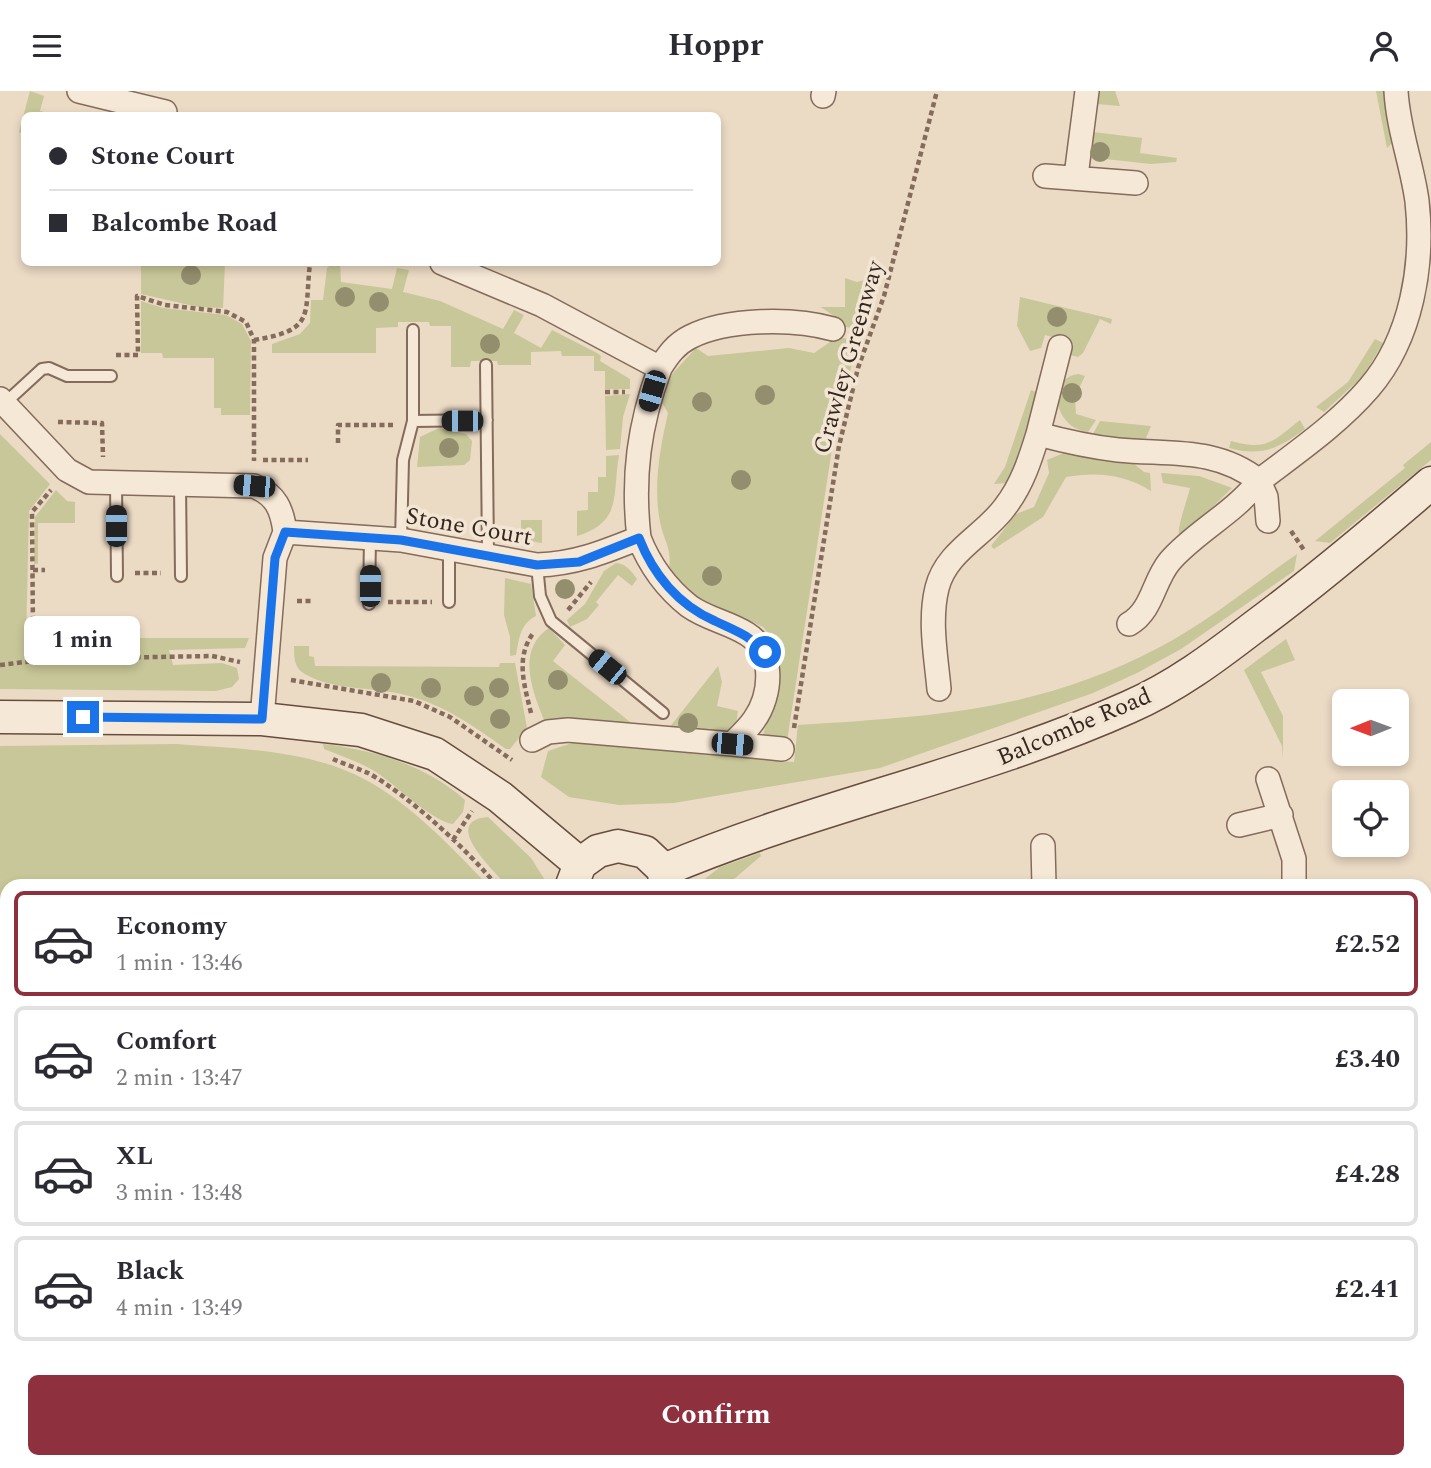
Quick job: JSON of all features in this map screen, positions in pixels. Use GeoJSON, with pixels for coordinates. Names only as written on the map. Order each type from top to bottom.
{"type":"FeatureCollection","features":[{"type":"Feature","properties":{"kind":"main road","name":"Balcombe Road"},"geometry":{"type":"LineString","coordinates":[[0,717],[262,719],[361,730],[435,754],[488,788],[576,875],[598,851],[618,846],[645,852],[665,878],[722,846],[978,766],[1131,707],[1183,678],[1325,575],[1431,484]]}},
{"type":"Feature","properties":{"kind":"street"},"geometry":{"type":"LineString","coordinates":[[79,91],[165,112]]}},
{"type":"Feature","properties":{"kind":"street"},"geometry":{"type":"LineString","coordinates":[[1076,176],[1087,91]]}},
{"type":"Feature","properties":{"kind":"street"},"geometry":{"type":"LineString","coordinates":[[1129,624],[1147,608],[1169,562],[1243,501],[1259,481],[1317,436],[1370,387],[1383,369],[1403,324],[1417,276],[1419,227],[1414,179],[1396,91]]}},
{"type":"Feature","properties":{"kind":"street"},"geometry":{"type":"LineString","coordinates":[[1045,176],[1076,176],[1136,183]]}},
{"type":"Feature","properties":{"kind":"street"},"geometry":{"type":"LineString","coordinates":[[449,266],[541,305],[660,368]]}},
{"type":"Feature","properties":{"kind":"street"},"geometry":{"type":"LineString","coordinates":[[732,744],[755,719],[764,696],[768,676],[765,652],[749,635],[714,621],[673,592],[648,561],[639,538],[635,508],[636,452],[660,368],[670,351],[679,344],[710,329],[788,321],[833,329]]}},
{"type":"Feature","properties":{"kind":"street"},"geometry":{"type":"LineString","coordinates":[[939,689],[933,627],[937,586],[957,553],[1006,507],[1028,465],[1060,347]]}},
{"type":"Feature","properties":{"kind":"street"},"geometry":{"type":"LineString","coordinates":[[2,401],[67,470],[89,482],[254,486],[275,498],[283,515],[285,532],[275,558],[262,719]]}},
{"type":"Feature","properties":{"kind":"street"},"geometry":{"type":"LineString","coordinates":[[1038,434],[1118,450],[1169,451],[1212,456],[1247,471],[1259,481],[1266,497],[1268,520]]}},
{"type":"Feature","properties":{"kind":"street","name":"Stone Court"},"geometry":{"type":"LineString","coordinates":[[285,532],[401,540],[537,565],[579,562],[639,538]]}},
{"type":"Feature","properties":{"kind":"street"},"geometry":{"type":"LineString","coordinates":[[532,740],[548,732],[568,730],[782,749]]}},
{"type":"Feature","properties":{"kind":"street"},"geometry":{"type":"LineString","coordinates":[[1268,779],[1294,859],[1294,879]]}},
{"type":"Feature","properties":{"kind":"street"},"geometry":{"type":"LineString","coordinates":[[1239,825],[1281,815]]}},
{"type":"Feature","properties":{"kind":"street"},"geometry":{"type":"LineString","coordinates":[[1043,846],[1044,879]]}},
{"type":"Feature","properties":{"kind":"lane"},"geometry":{"type":"LineString","coordinates":[[401,540],[403,460],[412,423],[413,330]]}},
{"type":"Feature","properties":{"kind":"lane"},"geometry":{"type":"LineString","coordinates":[[486,365],[488,554]]}},
{"type":"Feature","properties":{"kind":"lane"},"geometry":{"type":"LineString","coordinates":[[2,401],[42,369],[49,368],[67,376],[111,376]]}},
{"type":"Feature","properties":{"kind":"lane"},"geometry":{"type":"LineString","coordinates":[[412,423],[486,421]]}},
{"type":"Feature","properties":{"kind":"lane"},"geometry":{"type":"LineString","coordinates":[[109,483],[117,575]]}},
{"type":"Feature","properties":{"kind":"lane"},"geometry":{"type":"LineString","coordinates":[[180,483],[181,574]]}},
{"type":"Feature","properties":{"kind":"lane"},"geometry":{"type":"LineString","coordinates":[[369,603],[370,537]]}},
{"type":"Feature","properties":{"kind":"lane"},"geometry":{"type":"LineString","coordinates":[[449,547],[449,601]]}},
{"type":"Feature","properties":{"kind":"lane"},"geometry":{"type":"LineString","coordinates":[[537,565],[540,596],[551,621],[663,713]]}},
{"type":"Feature","properties":{"kind":"path","name":"Crawley Greenway"},"geometry":{"type":"LineString","coordinates":[[782,749],[792,750],[839,446],[858,368],[884,296],[937,91]]}},
{"type":"Feature","properties":{"kind":"path"},"geometry":{"type":"LineString","coordinates":[[254,341],[295,329],[305,318],[310,266]]}},
{"type":"Feature","properties":{"kind":"path"},"geometry":{"type":"LineString","coordinates":[[111,376],[111,355],[138,355],[137,296],[165,305],[227,312],[246,322],[254,341],[254,486]]}},
{"type":"Feature","properties":{"kind":"path"},"geometry":{"type":"LineString","coordinates":[[22,421],[102,423],[109,483]]}},
{"type":"Feature","properties":{"kind":"path"},"geometry":{"type":"LineString","coordinates":[[338,443],[338,425],[412,423]]}},
{"type":"Feature","properties":{"kind":"path"},"geometry":{"type":"LineString","coordinates":[[254,460],[308,460]]}},
{"type":"Feature","properties":{"kind":"path"},"geometry":{"type":"LineString","coordinates":[[49,659],[33,632],[32,512],[67,470]]}},
{"type":"Feature","properties":{"kind":"path"},"geometry":{"type":"LineString","coordinates":[[453,840],[488,788],[532,740],[523,656],[533,632],[583,595],[603,552]]}},
{"type":"Feature","properties":{"kind":"path"},"geometry":{"type":"LineString","coordinates":[[33,570],[45,570]]}},
{"type":"Feature","properties":{"kind":"path"},"geometry":{"type":"LineString","coordinates":[[117,575],[181,574]]}},
{"type":"Feature","properties":{"kind":"path"},"geometry":{"type":"LineString","coordinates":[[300,601],[314,601]]}},
{"type":"Feature","properties":{"kind":"path"},"geometry":{"type":"LineString","coordinates":[[369,603],[449,601]]}},
{"type":"Feature","properties":{"kind":"path"},"geometry":{"type":"LineString","coordinates":[[326,757],[369,774],[453,840],[490,879]]}},
{"type":"Feature","properties":{"kind":"green space"},"geometry":{"type":"Polygon","coordinates":[[[30,91],[44,96],[40,111],[44,112],[24,112],[30,91]]]}},
{"type":"Feature","properties":{"kind":"green space"},"geometry":{"type":"Polygon","coordinates":[[[1096,91],[1115,91],[1120,106],[1097,104],[1096,91]]]}},
{"type":"Feature","properties":{"kind":"green space"},"geometry":{"type":"Polygon","coordinates":[[[1376,91],[1384,91],[1393,142],[1387,148],[1376,91]]]}},
{"type":"Feature","properties":{"kind":"green space"},"geometry":{"type":"Polygon","coordinates":[[[1093,132],[1142,138],[1140,153],[1177,158],[1176,162],[1151,164],[1096,158],[1090,153],[1090,136],[1093,132]]]}},
{"type":"Feature","properties":{"kind":"green space"},"geometry":{"type":"Polygon","coordinates":[[[141,266],[225,266],[223,308],[198,307],[141,294],[141,266]]]}},
{"type":"Feature","properties":{"kind":"green space"},"geometry":{"type":"Polygon","coordinates":[[[340,266],[341,282],[392,289],[397,268],[409,270],[403,292],[440,301],[503,329],[514,310],[524,315],[514,333],[541,348],[552,330],[601,356],[600,361],[630,379],[630,389],[605,389],[605,371],[594,371],[594,356],[562,356],[561,351],[531,352],[531,365],[498,365],[497,361],[471,361],[470,367],[451,367],[451,326],[430,326],[429,322],[398,322],[398,327],[376,328],[376,353],[272,353],[272,344],[300,334],[310,323],[311,300],[323,300],[327,268],[340,266]]]}},
{"type":"Feature","properties":{"kind":"green space"},"geometry":{"type":"Polygon","coordinates":[[[845,278],[857,282],[872,278],[860,331],[837,324],[838,319],[821,307],[845,307],[845,278]]]}},
{"type":"Feature","properties":{"kind":"green space"},"geometry":{"type":"Polygon","coordinates":[[[1020,297],[1112,319],[1111,324],[1100,319],[1083,353],[1078,357],[1070,355],[1067,341],[1045,335],[1041,348],[1030,351],[1017,326],[1020,297]]]}},
{"type":"Feature","properties":{"kind":"green space"},"geometry":{"type":"Polygon","coordinates":[[[141,301],[163,308],[226,315],[242,324],[251,341],[250,415],[221,415],[221,408],[214,408],[214,358],[163,358],[162,353],[141,353],[141,301]]]}},
{"type":"Feature","properties":{"kind":"green space"},"geometry":{"type":"Polygon","coordinates":[[[834,335],[857,342],[832,449],[787,741],[762,738],[776,690],[778,664],[773,639],[763,627],[684,591],[669,569],[669,555],[660,522],[657,495],[660,453],[668,413],[660,399],[672,374],[696,348],[708,356],[789,348],[814,353],[830,342],[834,335]]]}},
{"type":"Feature","properties":{"kind":"green space"},"geometry":{"type":"Polygon","coordinates":[[[1375,339],[1383,343],[1363,376],[1324,412],[1316,407],[1348,382],[1375,339]]]}},
{"type":"Feature","properties":{"kind":"green space"},"geometry":{"type":"Polygon","coordinates":[[[1078,374],[1085,376],[1075,397],[1076,414],[1096,420],[1088,432],[1076,429],[1067,422],[1058,403],[1061,384],[1068,377],[1078,374]]]}},
{"type":"Feature","properties":{"kind":"green space"},"geometry":{"type":"Polygon","coordinates":[[[1031,390],[1039,393],[1011,477],[1007,483],[994,484],[1005,467],[1031,390]]]}},
{"type":"Feature","properties":{"kind":"green space"},"geometry":{"type":"Polygon","coordinates":[[[630,394],[623,417],[620,449],[606,450],[605,396],[630,394]]]}},
{"type":"Feature","properties":{"kind":"green space"},"geometry":{"type":"Polygon","coordinates":[[[1300,420],[1305,429],[1278,446],[1261,451],[1229,448],[1231,441],[1253,445],[1268,443],[1300,420]]]}},
{"type":"Feature","properties":{"kind":"green space"},"geometry":{"type":"Polygon","coordinates":[[[1100,421],[1151,426],[1146,438],[1130,440],[1093,434],[1100,421]]]}},
{"type":"Feature","properties":{"kind":"green space"},"geometry":{"type":"Polygon","coordinates":[[[439,428],[466,434],[472,441],[470,460],[464,465],[417,467],[420,437],[439,428]]]}},
{"type":"Feature","properties":{"kind":"green space"},"geometry":{"type":"Polygon","coordinates":[[[0,434],[50,484],[29,511],[26,643],[50,638],[249,638],[245,648],[169,650],[173,665],[222,663],[237,668],[239,679],[232,687],[216,691],[0,689],[0,434]]]}},
{"type":"Feature","properties":{"kind":"green space"},"geometry":{"type":"Polygon","coordinates":[[[1431,442],[1431,460],[1330,543],[1315,541],[1405,468],[1403,465],[1431,442]]]}},
{"type":"Feature","properties":{"kind":"green space"},"geometry":{"type":"Polygon","coordinates":[[[1064,453],[1133,463],[1144,472],[1150,473],[1151,491],[1141,485],[1110,476],[1066,477],[1043,517],[994,549],[991,546],[1016,514],[1034,507],[1049,473],[1047,460],[1064,453]]]}},
{"type":"Feature","properties":{"kind":"green space"},"geometry":{"type":"Polygon","coordinates":[[[619,455],[615,495],[609,515],[592,530],[577,536],[577,511],[588,510],[588,492],[598,492],[598,477],[606,477],[606,456],[619,455]]]}},
{"type":"Feature","properties":{"kind":"green space"},"geometry":{"type":"Polygon","coordinates":[[[1161,473],[1199,476],[1232,488],[1190,529],[1179,535],[1190,488],[1163,483],[1161,473]]]}},
{"type":"Feature","properties":{"kind":"green space"},"geometry":{"type":"Polygon","coordinates":[[[56,490],[67,501],[75,502],[75,523],[38,523],[38,564],[34,564],[35,517],[56,490]]]}},
{"type":"Feature","properties":{"kind":"green space"},"geometry":{"type":"Polygon","coordinates":[[[521,520],[542,520],[542,543],[501,537],[500,528],[521,529],[521,520]]]}},
{"type":"Feature","properties":{"kind":"green space"},"geometry":{"type":"Polygon","coordinates":[[[1297,554],[1294,571],[1181,649],[1137,673],[1093,693],[880,768],[674,803],[619,805],[569,797],[541,777],[548,751],[572,743],[794,762],[798,725],[939,714],[1027,698],[1114,669],[1160,647],[1213,615],[1297,554]]]}},
{"type":"Feature","properties":{"kind":"green space"},"geometry":{"type":"Polygon","coordinates":[[[616,563],[626,566],[637,579],[632,586],[618,575],[596,602],[599,605],[587,619],[570,627],[567,620],[585,604],[604,571],[616,563]]]}},
{"type":"Feature","properties":{"kind":"green space"},"geometry":{"type":"Polygon","coordinates":[[[505,578],[531,584],[536,616],[523,628],[516,655],[510,656],[510,637],[504,615],[505,578]]]}},
{"type":"Feature","properties":{"kind":"green space"},"geometry":{"type":"Polygon","coordinates":[[[549,628],[565,645],[553,661],[634,725],[576,719],[552,722],[544,720],[532,684],[530,659],[539,637],[549,628]]]}},
{"type":"Feature","properties":{"kind":"green space"},"geometry":{"type":"Polygon","coordinates":[[[1286,639],[1295,660],[1261,672],[1283,716],[1283,758],[1282,746],[1244,670],[1286,639]]]}},
{"type":"Feature","properties":{"kind":"green space"},"geometry":{"type":"Polygon","coordinates":[[[294,646],[309,646],[309,656],[314,657],[315,666],[499,667],[500,663],[515,663],[527,728],[510,749],[506,749],[469,723],[430,703],[401,694],[339,686],[305,674],[297,665],[294,646]]]}},
{"type":"Feature","properties":{"kind":"green space"},"geometry":{"type":"Polygon","coordinates":[[[718,666],[722,682],[717,706],[738,711],[736,725],[724,733],[669,728],[718,666]]]}},
{"type":"Feature","properties":{"kind":"green space"},"geometry":{"type":"Polygon","coordinates":[[[176,744],[249,749],[321,762],[366,780],[399,801],[431,828],[482,879],[0,879],[0,746],[176,744]]]}},
{"type":"Feature","properties":{"kind":"green space"},"geometry":{"type":"Polygon","coordinates":[[[323,744],[361,750],[416,768],[434,777],[465,800],[463,812],[453,824],[445,822],[376,772],[324,749],[323,744]]]}},
{"type":"Feature","properties":{"kind":"green space"},"geometry":{"type":"Polygon","coordinates":[[[488,817],[531,858],[544,879],[501,879],[469,837],[469,827],[474,820],[488,817]]]}},
{"type":"Feature","properties":{"kind":"green space"},"geometry":{"type":"Polygon","coordinates":[[[760,853],[761,856],[734,879],[705,879],[720,867],[760,853]]]}},
{"type":"Feature","properties":{"kind":"route"},"geometry":{"type":"LineString","coordinates":[[83,717],[262,719],[275,558],[285,532],[322,532],[401,540],[537,565],[579,562],[639,538],[648,561],[673,592],[714,621],[749,635],[765,652]]}}]}
